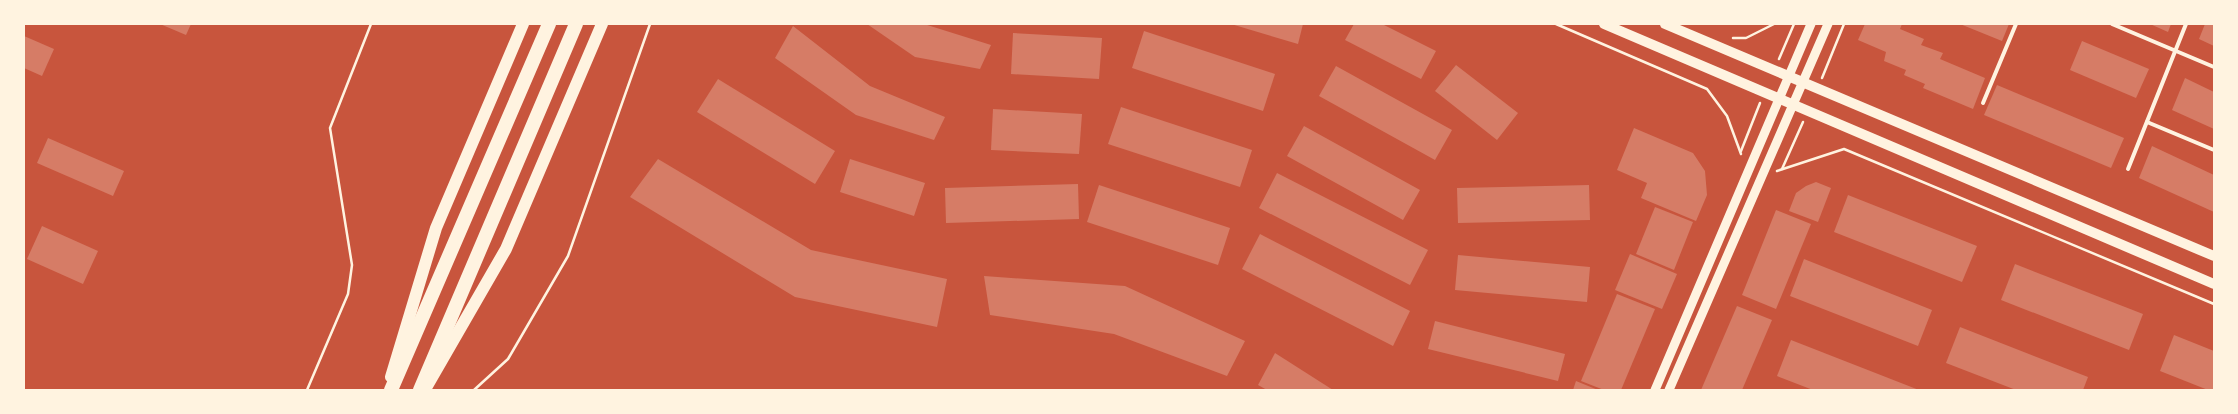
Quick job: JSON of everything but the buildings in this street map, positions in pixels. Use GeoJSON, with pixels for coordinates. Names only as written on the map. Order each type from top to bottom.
{"type":"FeatureCollection","features":[{"type":"Feature","properties":{"kind":"highway"},"geometry":{"type":"LineString","coordinates":[[389,390],[549,24]]}},
{"type":"Feature","properties":{"kind":"highway"},"geometry":{"type":"LineString","coordinates":[[420,390],[576,24]]}},
{"type":"Feature","properties":{"kind":"main road"},"geometry":{"type":"LineString","coordinates":[[389,390],[436,228],[523,24]]}},
{"type":"Feature","properties":{"kind":"main road"},"geometry":{"type":"LineString","coordinates":[[425,390],[506,249],[602,24]]}},
{"type":"Feature","properties":{"kind":"main road"},"geometry":{"type":"LineString","coordinates":[[1604,24],[2214,284]]}},
{"type":"Feature","properties":{"kind":"main road"},"geometry":{"type":"LineString","coordinates":[[1665,24],[2214,256]]}},
{"type":"Feature","properties":{"kind":"street"},"geometry":{"type":"LineString","coordinates":[[1655,390],[1810,24]]}},
{"type":"Feature","properties":{"kind":"street"},"geometry":{"type":"LineString","coordinates":[[1670,390],[1828,24]]}},
{"type":"Feature","properties":{"kind":"lane"},"geometry":{"type":"LineString","coordinates":[[1983,104],[2016,24]]}},
{"type":"Feature","properties":{"kind":"lane"},"geometry":{"type":"LineString","coordinates":[[2112,24],[2214,67]]}},
{"type":"Feature","properties":{"kind":"lane"},"geometry":{"type":"LineString","coordinates":[[2128,169],[2186,24]]}},
{"type":"Feature","properties":{"kind":"lane"},"geometry":{"type":"LineString","coordinates":[[2147,122],[2214,150]]}},
{"type":"Feature","properties":{"kind":"path"},"geometry":{"type":"LineString","coordinates":[[307,390],[348,294],[352,265],[330,128],[371,24]]}},
{"type":"Feature","properties":{"kind":"path"},"geometry":{"type":"LineString","coordinates":[[474,390],[508,359],[568,256],[650,24]]}},
{"type":"Feature","properties":{"kind":"path"},"geometry":{"type":"LineString","coordinates":[[1556,24],[1707,89],[1727,116],[1748,171]]}},
{"type":"Feature","properties":{"kind":"path"},"geometry":{"type":"LineString","coordinates":[[1733,38],[1746,38],[1774,24]]}},
{"type":"Feature","properties":{"kind":"path"},"geometry":{"type":"LineString","coordinates":[[1828,62],[1844,24]]}},
{"type":"Feature","properties":{"kind":"path"},"geometry":{"type":"LineString","coordinates":[[1762,177],[1844,149],[2214,304]]}}]}
